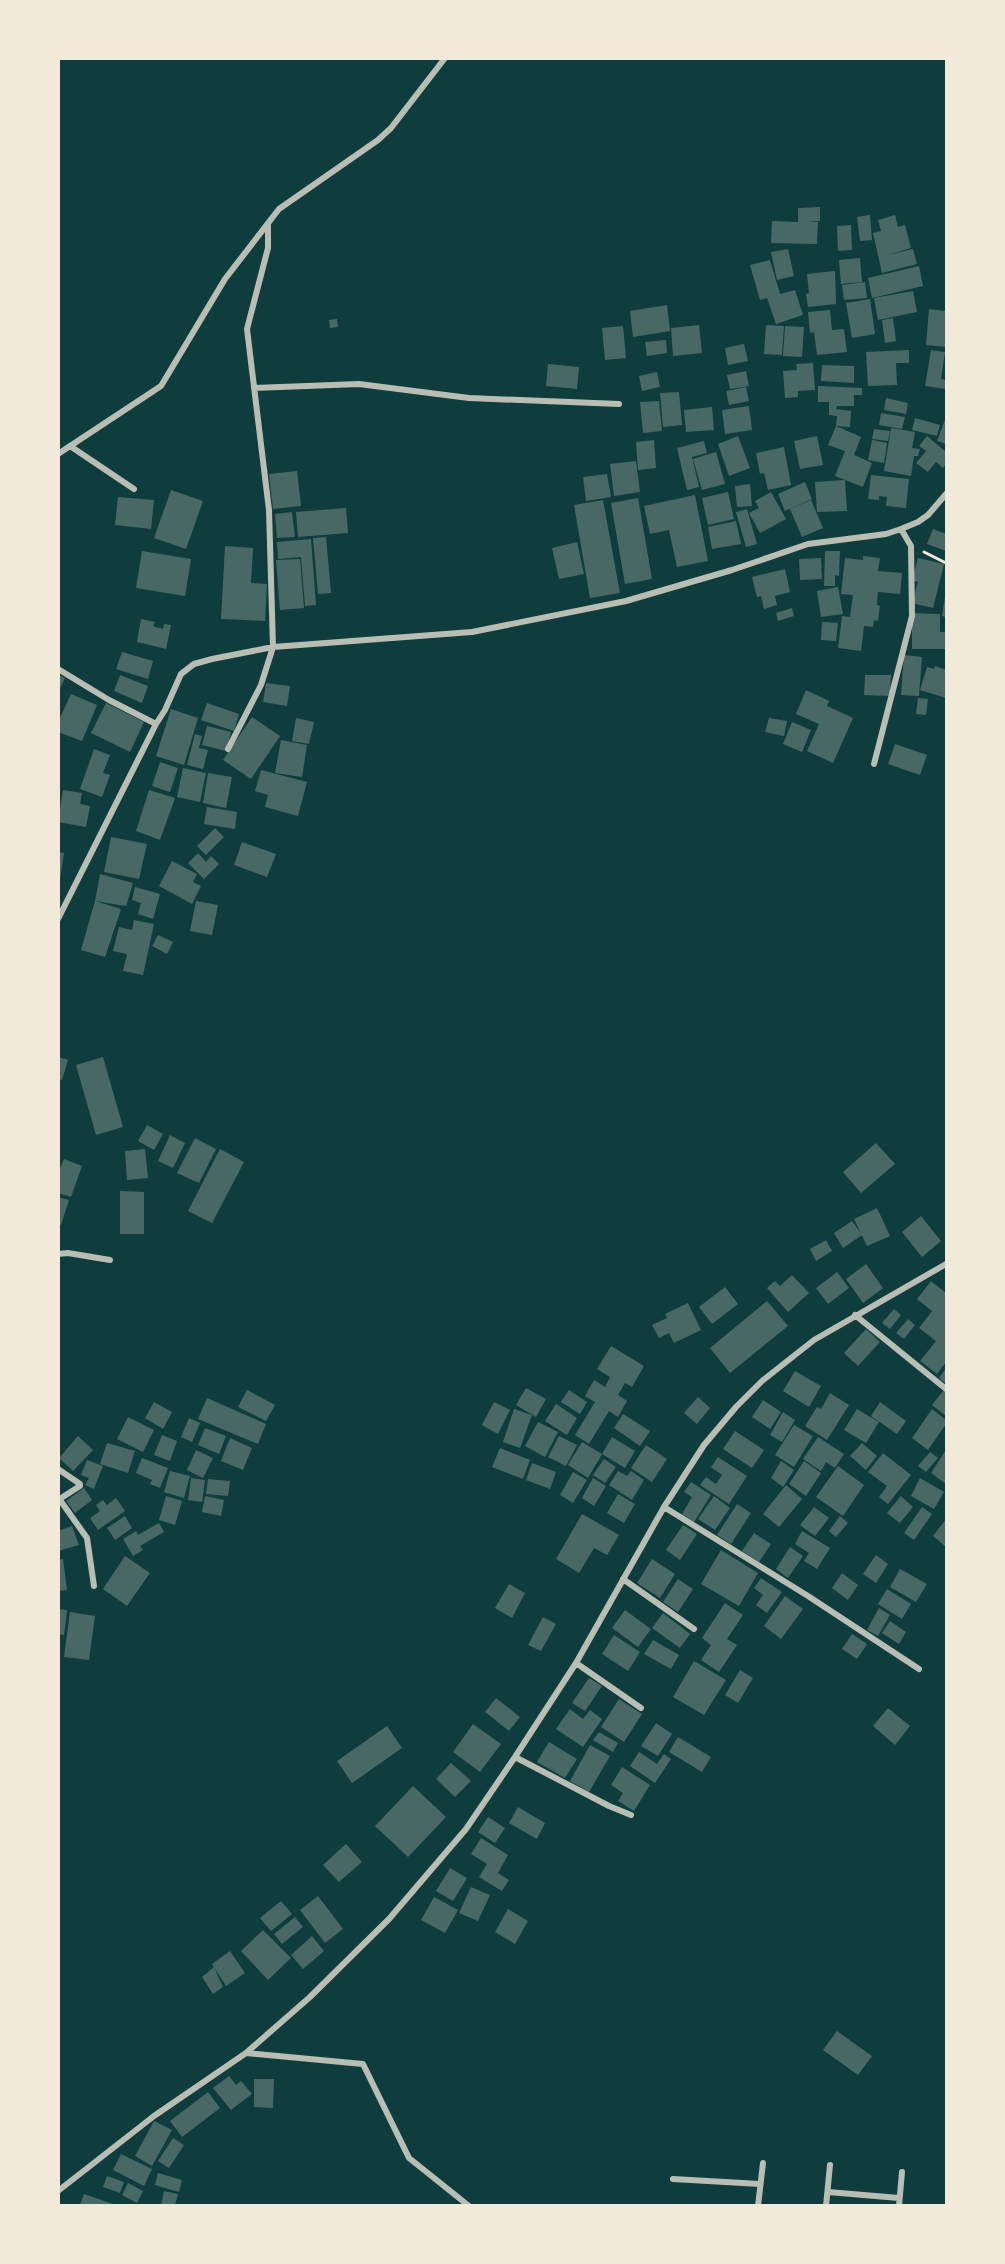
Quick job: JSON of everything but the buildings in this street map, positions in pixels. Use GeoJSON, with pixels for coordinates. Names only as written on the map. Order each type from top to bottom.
{"type":"FeatureCollection","features":[{"type":"Feature","properties":{"kind":"street"},"geometry":{"type":"LineString","coordinates":[[58,454],[161,386],[225,279],[284,204],[378,140],[391,128],[445,58]]}},
{"type":"Feature","properties":{"kind":"street"},"geometry":{"type":"LineString","coordinates":[[228,749],[261,685],[273,647],[269,510],[247,329],[268,248],[268,223]]}},
{"type":"Feature","properties":{"kind":"street"},"geometry":{"type":"LineString","coordinates":[[254,388],[359,384],[469,398],[620,404]]}},
{"type":"Feature","properties":{"kind":"street"},"geometry":{"type":"LineString","coordinates":[[70,447],[134,489]]}},
{"type":"Feature","properties":{"kind":"street"},"geometry":{"type":"LineString","coordinates":[[58,919],[165,710],[181,674],[186,669],[212,659],[273,647],[472,632],[626,601],[732,570],[808,544],[886,534],[902,529],[928,515],[946,494]]}},
{"type":"Feature","properties":{"kind":"street"},"geometry":{"type":"LineString","coordinates":[[874,764],[912,616],[911,546],[902,529]]}},
{"type":"Feature","properties":{"kind":"street"},"geometry":{"type":"LineString","coordinates":[[58,669],[109,700],[156,724]]}},
{"type":"Feature","properties":{"kind":"street"},"geometry":{"type":"LineString","coordinates":[[58,1254],[68,1253],[110,1260]]}},
{"type":"Feature","properties":{"kind":"street"},"geometry":{"type":"LineString","coordinates":[[58,2192],[154,2116],[246,2053],[310,1996],[389,1919],[466,1829],[576,1663],[664,1508],[704,1444],[748,1394],[814,1340],[946,1264]]}},
{"type":"Feature","properties":{"kind":"street"},"geometry":{"type":"LineString","coordinates":[[855,1315],[946,1389]]}},
{"type":"Feature","properties":{"kind":"street"},"geometry":{"type":"LineString","coordinates":[[58,1469],[80,1484],[59,1500],[87,1538],[94,1586]]}},
{"type":"Feature","properties":{"kind":"street"},"geometry":{"type":"LineString","coordinates":[[664,1508],[808,1596],[919,1669]]}},
{"type":"Feature","properties":{"kind":"street"},"geometry":{"type":"LineString","coordinates":[[623,1579],[694,1629]]}},
{"type":"Feature","properties":{"kind":"street"},"geometry":{"type":"LineString","coordinates":[[576,1663],[641,1708]]}},
{"type":"Feature","properties":{"kind":"street"},"geometry":{"type":"LineString","coordinates":[[515,1757],[631,1815]]}},
{"type":"Feature","properties":{"kind":"street"},"geometry":{"type":"LineString","coordinates":[[246,2053],[363,2064],[409,2158],[469,2205]]}},
{"type":"Feature","properties":{"kind":"street"},"geometry":{"type":"LineString","coordinates":[[758,2205],[763,2163]]}},
{"type":"Feature","properties":{"kind":"street"},"geometry":{"type":"LineString","coordinates":[[826,2205],[830,2165]]}},
{"type":"Feature","properties":{"kind":"street"},"geometry":{"type":"LineString","coordinates":[[828,2192],[899,2202],[902,2172]]}},
{"type":"Feature","properties":{"kind":"street"},"geometry":{"type":"LineString","coordinates":[[673,2179],[760,2184]]}},
{"type":"Feature","properties":{"kind":"path"},"geometry":{"type":"LineString","coordinates":[[911,546],[946,563]]}}]}
